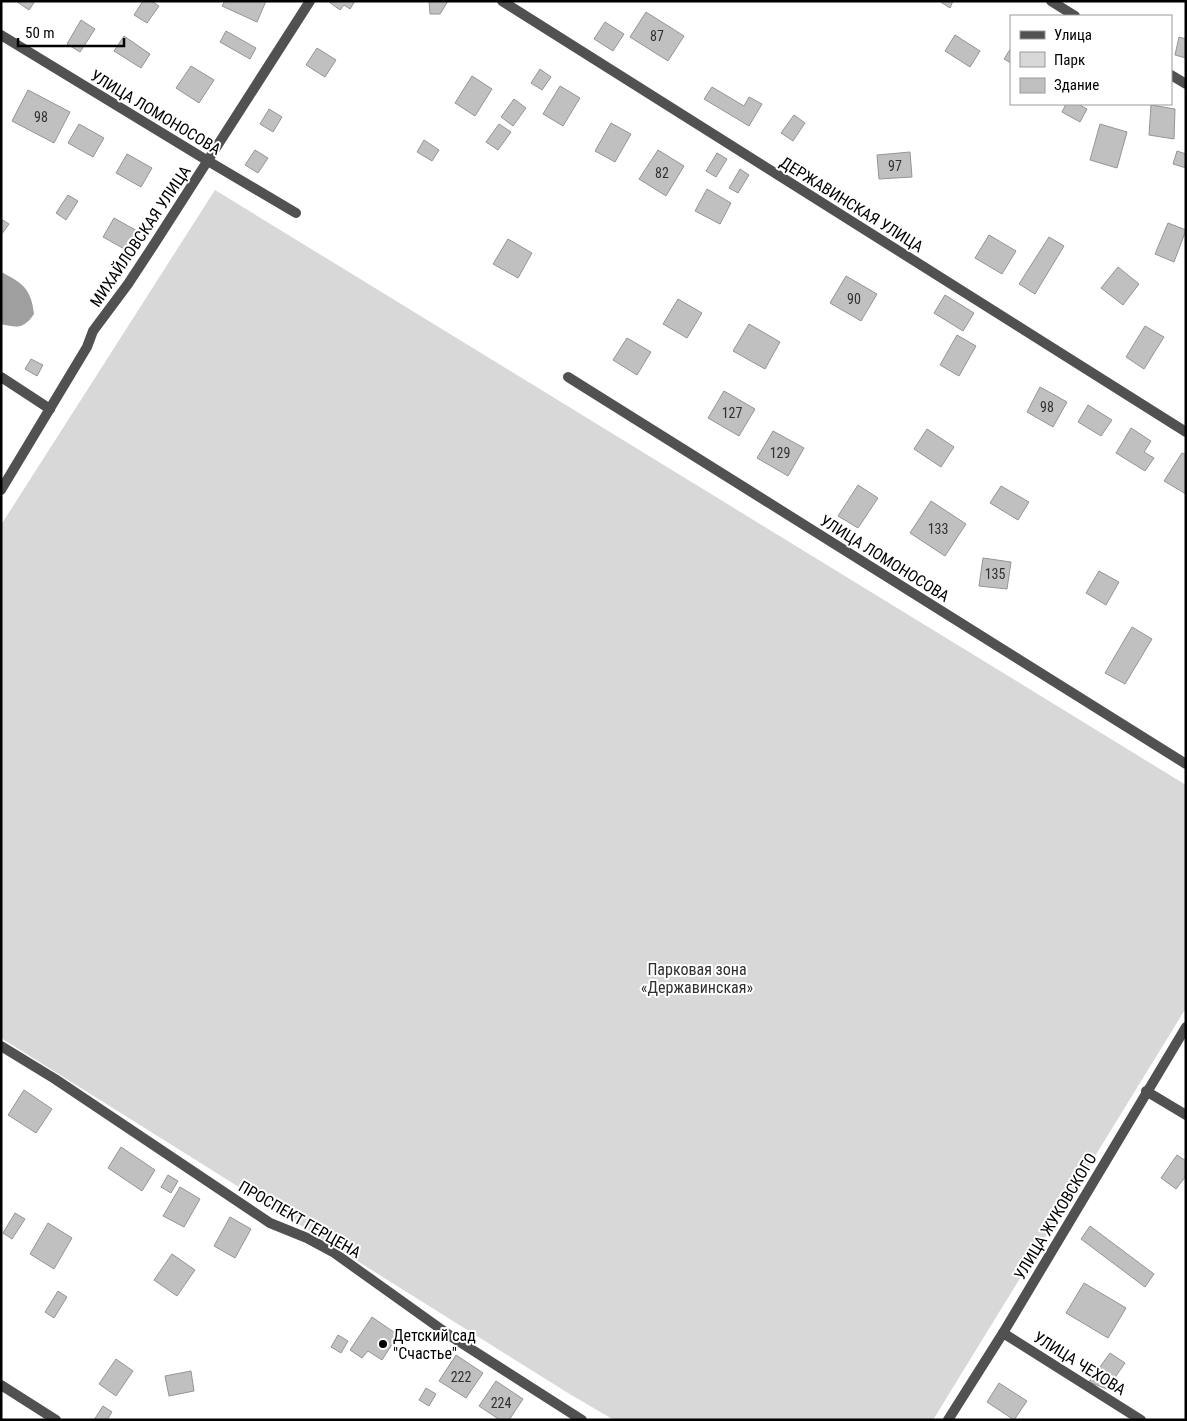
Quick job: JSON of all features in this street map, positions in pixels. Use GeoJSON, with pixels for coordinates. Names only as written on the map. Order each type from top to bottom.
{"type":"FeatureCollection","features":[{"type":"Feature","properties":{"kind":"street","name":"МИХАЙЛОВСКАЯ УЛИЦА"},"geometry":{"type":"LineString","coordinates":[[1,490],[87,347],[93,331],[128,284],[310,1]]}},
{"type":"Feature","properties":{"kind":"street","name":"ДЕРЖАВИНСКАЯ УЛИЦА"},"geometry":{"type":"LineString","coordinates":[[502,1],[1186,432]]}},
{"type":"Feature","properties":{"kind":"street"},"geometry":{"type":"LineString","coordinates":[[1051,1],[1074,15]]}},
{"type":"Feature","properties":{"kind":"street","name":"УЛИЦА ЛОМОНОСОВА"},"geometry":{"type":"LineString","coordinates":[[1,35],[296,213]]}},
{"type":"Feature","properties":{"kind":"street"},"geometry":{"type":"LineString","coordinates":[[1172,76],[1186,84]]}},
{"type":"Feature","properties":{"kind":"street"},"geometry":{"type":"LineString","coordinates":[[1,377],[50,409]]}},
{"type":"Feature","properties":{"kind":"street","name":"УЛИЦА ЛОМОНОСОВА"},"geometry":{"type":"LineString","coordinates":[[568,377],[1186,764]]}},
{"type":"Feature","properties":{"kind":"street","name":"УЛИЦА ЖУКОВСКОГО"},"geometry":{"type":"LineString","coordinates":[[948,1420],[1186,1027]]}},
{"type":"Feature","properties":{"kind":"street","name":"ПРОСПЕКТ ГЕРЦЕНА"},"geometry":{"type":"LineString","coordinates":[[1,1046],[71,1090],[270,1223],[307,1238],[333,1252],[452,1337],[582,1420]]}},
{"type":"Feature","properties":{"kind":"street"},"geometry":{"type":"LineString","coordinates":[[1146,1091],[1186,1115]]}},
{"type":"Feature","properties":{"kind":"street","name":"УЛИЦА ЧЕХОВА"},"geometry":{"type":"LineString","coordinates":[[1003,1332],[1141,1420]]}},
{"type":"Feature","properties":{"kind":"street"},"geometry":{"type":"LineString","coordinates":[[1,1385],[56,1420]]}},
{"type":"Feature","properties":{"kind":"green space","name":"Парковая зона «Державинская»"},"geometry":{"type":"Polygon","coordinates":[[[215,190],[1186,785],[1186,1008],[933,1420],[614,1420],[1,1038],[1,525],[215,190]]]}},
{"type":"Feature","properties":{"kind":"shaded area"},"geometry":{"type":"Polygon","coordinates":[[[1,272],[25,288],[31,298],[34,314],[23,325],[16,327],[1,324],[1,272]]]}},
{"type":"Feature","properties":{"kind":"building"},"geometry":{"type":"Polygon","coordinates":[[[16,1],[35,1],[29,10],[16,1]]]}},
{"type":"Feature","properties":{"kind":"building"},"geometry":{"type":"Polygon","coordinates":[[[143,1],[151,1],[159,6],[147,23],[134,15],[143,1]]]}},
{"type":"Feature","properties":{"kind":"building"},"geometry":{"type":"Polygon","coordinates":[[[225,1],[266,1],[257,22],[222,6],[225,1]]]}},
{"type":"Feature","properties":{"kind":"building"},"geometry":{"type":"Polygon","coordinates":[[[355,1],[350,9],[344,5],[340,10],[329,2],[355,1]]]}},
{"type":"Feature","properties":{"kind":"building"},"geometry":{"type":"Polygon","coordinates":[[[429,1],[448,1],[440,14],[430,14],[429,1]]]}},
{"type":"Feature","properties":{"kind":"building"},"geometry":{"type":"Polygon","coordinates":[[[939,1],[953,1],[950,8],[939,1]]]}},
{"type":"Feature","properties":{"kind":"building"},"geometry":{"type":"Polygon","coordinates":[[[646,12],[684,36],[668,61],[630,37],[646,12]]]}},
{"type":"Feature","properties":{"kind":"building"},"geometry":{"type":"Polygon","coordinates":[[[81,20],[95,29],[80,52],[67,44],[81,20]]]}},
{"type":"Feature","properties":{"kind":"building"},"geometry":{"type":"Polygon","coordinates":[[[605,22],[624,34],[613,51],[594,39],[605,22]]]}},
{"type":"Feature","properties":{"kind":"building"},"geometry":{"type":"Polygon","coordinates":[[[226,31],[256,48],[250,59],[220,42],[226,31]]]}},
{"type":"Feature","properties":{"kind":"building"},"geometry":{"type":"Polygon","coordinates":[[[955,35],[980,51],[970,67],[945,51],[955,35]]]}},
{"type":"Feature","properties":{"kind":"building"},"geometry":{"type":"Polygon","coordinates":[[[124,36],[150,54],[141,68],[114,51],[124,36]]]}},
{"type":"Feature","properties":{"kind":"building"},"geometry":{"type":"Polygon","coordinates":[[[1179,37],[1186,39],[1186,58],[1175,55],[1179,37]]]}},
{"type":"Feature","properties":{"kind":"building"},"geometry":{"type":"Polygon","coordinates":[[[317,48],[336,60],[325,77],[306,65],[317,48]]]}},
{"type":"Feature","properties":{"kind":"building"},"geometry":{"type":"Polygon","coordinates":[[[1010,50],[1010,62],[1004,59],[1010,50]]]}},
{"type":"Feature","properties":{"kind":"building"},"geometry":{"type":"Polygon","coordinates":[[[191,66],[214,80],[199,103],[176,88],[191,66]]]}},
{"type":"Feature","properties":{"kind":"building"},"geometry":{"type":"Polygon","coordinates":[[[540,69],[551,77],[542,90],[531,83],[540,69]]]}},
{"type":"Feature","properties":{"kind":"building"},"geometry":{"type":"Polygon","coordinates":[[[472,76],[492,89],[475,116],[455,103],[472,76]]]}},
{"type":"Feature","properties":{"kind":"building"},"geometry":{"type":"Polygon","coordinates":[[[560,86],[580,98],[563,126],[543,114],[560,86]]]}},
{"type":"Feature","properties":{"kind":"building"},"geometry":{"type":"Polygon","coordinates":[[[712,87],[744,106],[749,97],[762,104],[749,126],[704,99],[712,87]]]}},
{"type":"Feature","properties":{"kind":"building"},"geometry":{"type":"Polygon","coordinates":[[[28,90],[70,112],[54,143],[12,121],[28,90]]]}},
{"type":"Feature","properties":{"kind":"building"},"geometry":{"type":"Polygon","coordinates":[[[514,99],[526,108],[513,126],[501,117],[514,99]]]}},
{"type":"Feature","properties":{"kind":"building"},"geometry":{"type":"Polygon","coordinates":[[[1066,105],[1080,105],[1087,109],[1080,122],[1062,112],[1066,105]]]}},
{"type":"Feature","properties":{"kind":"building"},"geometry":{"type":"Polygon","coordinates":[[[1151,105],[1175,109],[1174,139],[1149,135],[1151,105]]]}},
{"type":"Feature","properties":{"kind":"building"},"geometry":{"type":"Polygon","coordinates":[[[269,109],[282,117],[273,132],[260,124],[269,109]]]}},
{"type":"Feature","properties":{"kind":"building"},"geometry":{"type":"Polygon","coordinates":[[[794,115],[805,123],[793,141],[781,133],[794,115]]]}},
{"type":"Feature","properties":{"kind":"building"},"geometry":{"type":"Polygon","coordinates":[[[611,123],[631,134],[615,162],[595,151],[611,123]]]}},
{"type":"Feature","properties":{"kind":"building"},"geometry":{"type":"Polygon","coordinates":[[[79,124],[104,138],[93,157],[68,143],[79,124]]]}},
{"type":"Feature","properties":{"kind":"building"},"geometry":{"type":"Polygon","coordinates":[[[499,124],[511,132],[498,150],[486,142],[499,124]]]}},
{"type":"Feature","properties":{"kind":"building"},"geometry":{"type":"Polygon","coordinates":[[[1100,124],[1127,132],[1117,168],[1090,160],[1100,124]]]}},
{"type":"Feature","properties":{"kind":"building"},"geometry":{"type":"Polygon","coordinates":[[[424,140],[439,150],[432,161],[417,152],[424,140]]]}},
{"type":"Feature","properties":{"kind":"building"},"geometry":{"type":"Polygon","coordinates":[[[255,150],[268,158],[258,173],[245,165],[255,150]]]}},
{"type":"Feature","properties":{"kind":"building"},"geometry":{"type":"Polygon","coordinates":[[[658,150],[684,166],[666,196],[639,179],[658,150]]]}},
{"type":"Feature","properties":{"kind":"building"},"geometry":{"type":"Polygon","coordinates":[[[1177,151],[1186,154],[1186,168],[1173,164],[1177,151]]]}},
{"type":"Feature","properties":{"kind":"building"},"geometry":{"type":"Polygon","coordinates":[[[910,152],[912,177],[879,179],[877,155],[910,152]]]}},
{"type":"Feature","properties":{"kind":"building"},"geometry":{"type":"Polygon","coordinates":[[[717,153],[727,159],[716,177],[706,171],[717,153]]]}},
{"type":"Feature","properties":{"kind":"building"},"geometry":{"type":"Polygon","coordinates":[[[127,154],[152,168],[141,187],[116,173],[127,154]]]}},
{"type":"Feature","properties":{"kind":"building"},"geometry":{"type":"Polygon","coordinates":[[[740,169],[749,175],[738,193],[729,188],[740,169]]]}},
{"type":"Feature","properties":{"kind":"building"},"geometry":{"type":"Polygon","coordinates":[[[707,189],[731,203],[720,224],[695,211],[707,189]]]}},
{"type":"Feature","properties":{"kind":"building"},"geometry":{"type":"Polygon","coordinates":[[[68,195],[78,201],[66,220],[56,213],[68,195]]]}},
{"type":"Feature","properties":{"kind":"building"},"geometry":{"type":"Polygon","coordinates":[[[114,218],[139,232],[128,251],[103,237],[114,218]]]}},
{"type":"Feature","properties":{"kind":"building"},"geometry":{"type":"Polygon","coordinates":[[[1,219],[9,224],[1,235],[1,219]]]}},
{"type":"Feature","properties":{"kind":"building"},"geometry":{"type":"Polygon","coordinates":[[[1168,223],[1186,230],[1174,262],[1155,254],[1168,223]]]}},
{"type":"Feature","properties":{"kind":"building"},"geometry":{"type":"Polygon","coordinates":[[[989,235],[1016,251],[1002,274],[975,258],[989,235]]]}},
{"type":"Feature","properties":{"kind":"building"},"geometry":{"type":"Polygon","coordinates":[[[1049,237],[1064,246],[1035,294],[1019,284],[1049,237]]]}},
{"type":"Feature","properties":{"kind":"building"},"geometry":{"type":"Polygon","coordinates":[[[508,239],[532,253],[518,278],[493,264],[508,239]]]}},
{"type":"Feature","properties":{"kind":"building"},"geometry":{"type":"Polygon","coordinates":[[[1118,267],[1139,284],[1123,305],[1101,288],[1118,267]]]}},
{"type":"Feature","properties":{"kind":"building"},"geometry":{"type":"Polygon","coordinates":[[[846,276],[877,294],[861,321],[830,303],[846,276]]]}},
{"type":"Feature","properties":{"kind":"building"},"geometry":{"type":"Polygon","coordinates":[[[945,295],[974,313],[963,331],[934,313],[945,295]]]}},
{"type":"Feature","properties":{"kind":"building"},"geometry":{"type":"Polygon","coordinates":[[[678,299],[702,313],[687,338],[663,324],[678,299]]]}},
{"type":"Feature","properties":{"kind":"building"},"geometry":{"type":"Polygon","coordinates":[[[749,324],[780,342],[765,369],[733,351],[749,324]]]}},
{"type":"Feature","properties":{"kind":"building"},"geometry":{"type":"Polygon","coordinates":[[[1145,326],[1164,337],[1144,369],[1126,357],[1145,326]]]}},
{"type":"Feature","properties":{"kind":"building"},"geometry":{"type":"Polygon","coordinates":[[[957,335],[976,346],[959,376],[940,365],[957,335]]]}},
{"type":"Feature","properties":{"kind":"building"},"geometry":{"type":"Polygon","coordinates":[[[627,338],[651,352],[637,375],[613,360],[627,338]]]}},
{"type":"Feature","properties":{"kind":"building"},"geometry":{"type":"Polygon","coordinates":[[[31,359],[43,365],[37,376],[25,369],[31,359]]]}},
{"type":"Feature","properties":{"kind":"building"},"geometry":{"type":"Polygon","coordinates":[[[1040,387],[1067,402],[1053,427],[1027,412],[1040,387]]]}},
{"type":"Feature","properties":{"kind":"building"},"geometry":{"type":"Polygon","coordinates":[[[724,391],[755,409],[739,436],[708,418],[724,391]]]}},
{"type":"Feature","properties":{"kind":"building"},"geometry":{"type":"Polygon","coordinates":[[[1088,405],[1112,420],[1101,436],[1078,422],[1088,405]]]}},
{"type":"Feature","properties":{"kind":"building"},"geometry":{"type":"Polygon","coordinates":[[[1131,428],[1151,441],[1144,452],[1154,458],[1145,471],[1116,453],[1131,428]]]}},
{"type":"Feature","properties":{"kind":"building"},"geometry":{"type":"Polygon","coordinates":[[[927,429],[954,447],[941,467],[914,449],[927,429]]]}},
{"type":"Feature","properties":{"kind":"building"},"geometry":{"type":"Polygon","coordinates":[[[773,431],[804,448],[788,476],[757,458],[773,431]]]}},
{"type":"Feature","properties":{"kind":"building"},"geometry":{"type":"Polygon","coordinates":[[[1182,453],[1186,455],[1186,494],[1164,481],[1182,453]]]}},
{"type":"Feature","properties":{"kind":"building"},"geometry":{"type":"Polygon","coordinates":[[[858,485],[878,498],[858,528],[838,516],[858,485]]]}},
{"type":"Feature","properties":{"kind":"building"},"geometry":{"type":"Polygon","coordinates":[[[1001,486],[1029,502],[1018,520],[990,503],[1001,486]]]}},
{"type":"Feature","properties":{"kind":"building"},"geometry":{"type":"Polygon","coordinates":[[[931,501],[966,524],[945,556],[910,533],[931,501]]]}},
{"type":"Feature","properties":{"kind":"building"},"geometry":{"type":"Polygon","coordinates":[[[983,558],[1011,562],[1007,589],[979,586],[983,558]]]}},
{"type":"Feature","properties":{"kind":"building"},"geometry":{"type":"Polygon","coordinates":[[[1099,571],[1119,582],[1106,605],[1086,593],[1099,571]]]}},
{"type":"Feature","properties":{"kind":"building"},"geometry":{"type":"Polygon","coordinates":[[[1132,627],[1152,639],[1125,684],[1105,673],[1132,627]]]}},
{"type":"Feature","properties":{"kind":"building"},"geometry":{"type":"Polygon","coordinates":[[[24,1090],[52,1109],[36,1133],[8,1115],[24,1090]]]}},
{"type":"Feature","properties":{"kind":"building"},"geometry":{"type":"Polygon","coordinates":[[[121,1147],[155,1170],[142,1191],[108,1168],[121,1147]]]}},
{"type":"Feature","properties":{"kind":"building"},"geometry":{"type":"Polygon","coordinates":[[[1177,1155],[1186,1161],[1186,1176],[1176,1189],[1161,1178],[1177,1155]]]}},
{"type":"Feature","properties":{"kind":"building"},"geometry":{"type":"Polygon","coordinates":[[[168,1175],[178,1181],[171,1193],[161,1187],[168,1175]]]}},
{"type":"Feature","properties":{"kind":"building"},"geometry":{"type":"Polygon","coordinates":[[[180,1187],[200,1199],[184,1227],[163,1216],[180,1187]]]}},
{"type":"Feature","properties":{"kind":"building"},"geometry":{"type":"Polygon","coordinates":[[[15,1213],[25,1219],[12,1239],[3,1233],[15,1213]]]}},
{"type":"Feature","properties":{"kind":"building"},"geometry":{"type":"Polygon","coordinates":[[[230,1217],[251,1229],[235,1258],[214,1246],[230,1217]]]}},
{"type":"Feature","properties":{"kind":"building"},"geometry":{"type":"Polygon","coordinates":[[[48,1223],[72,1238],[54,1269],[30,1254],[48,1223]]]}},
{"type":"Feature","properties":{"kind":"building"},"geometry":{"type":"Polygon","coordinates":[[[1090,1226],[1154,1274],[1145,1287],[1081,1239],[1090,1226]]]}},
{"type":"Feature","properties":{"kind":"building"},"geometry":{"type":"Polygon","coordinates":[[[172,1254],[195,1270],[177,1296],[154,1280],[172,1254]]]}},
{"type":"Feature","properties":{"kind":"building"},"geometry":{"type":"Polygon","coordinates":[[[1084,1283],[1126,1308],[1108,1338],[1066,1313],[1084,1283]]]}},
{"type":"Feature","properties":{"kind":"building"},"geometry":{"type":"Polygon","coordinates":[[[58,1291],[67,1297],[54,1318],[45,1312],[58,1291]]]}},
{"type":"Feature","properties":{"kind":"building"},"geometry":{"type":"Polygon","coordinates":[[[372,1317],[398,1335],[382,1360],[368,1351],[362,1358],[350,1350],[372,1317]]]}},
{"type":"Feature","properties":{"kind":"building"},"geometry":{"type":"Polygon","coordinates":[[[338,1335],[348,1341],[341,1353],[331,1347],[338,1335]]]}},
{"type":"Feature","properties":{"kind":"building"},"geometry":{"type":"Polygon","coordinates":[[[1110,1353],[1125,1363],[1107,1389],[1089,1382],[1110,1353]]]}},
{"type":"Feature","properties":{"kind":"building"},"geometry":{"type":"Polygon","coordinates":[[[456,1355],[483,1373],[466,1398],[439,1381],[456,1355]]]}},
{"type":"Feature","properties":{"kind":"building"},"geometry":{"type":"Polygon","coordinates":[[[116,1359],[133,1371],[116,1396],[99,1384],[116,1359]]]}},
{"type":"Feature","properties":{"kind":"building"},"geometry":{"type":"Polygon","coordinates":[[[191,1371],[194,1391],[169,1396],[165,1376],[191,1371]]]}},
{"type":"Feature","properties":{"kind":"building"},"geometry":{"type":"Polygon","coordinates":[[[496,1381],[523,1399],[509,1420],[500,1420],[479,1406],[496,1381]]]}},
{"type":"Feature","properties":{"kind":"building"},"geometry":{"type":"Polygon","coordinates":[[[999,1383],[1027,1401],[1014,1420],[987,1402],[999,1383]]]}},
{"type":"Feature","properties":{"kind":"building"},"geometry":{"type":"Polygon","coordinates":[[[426,1388],[436,1394],[429,1406],[419,1400],[426,1388]]]}},
{"type":"Feature","properties":{"kind":"building"},"geometry":{"type":"Polygon","coordinates":[[[103,1406],[112,1412],[107,1420],[94,1420],[103,1406]]]}},
{"type":"Feature","properties":{"kind":"place","name":"Детский сад \"Счастье\""},"geometry":{"type":"Point","coordinates":[383,1344]}}]}
